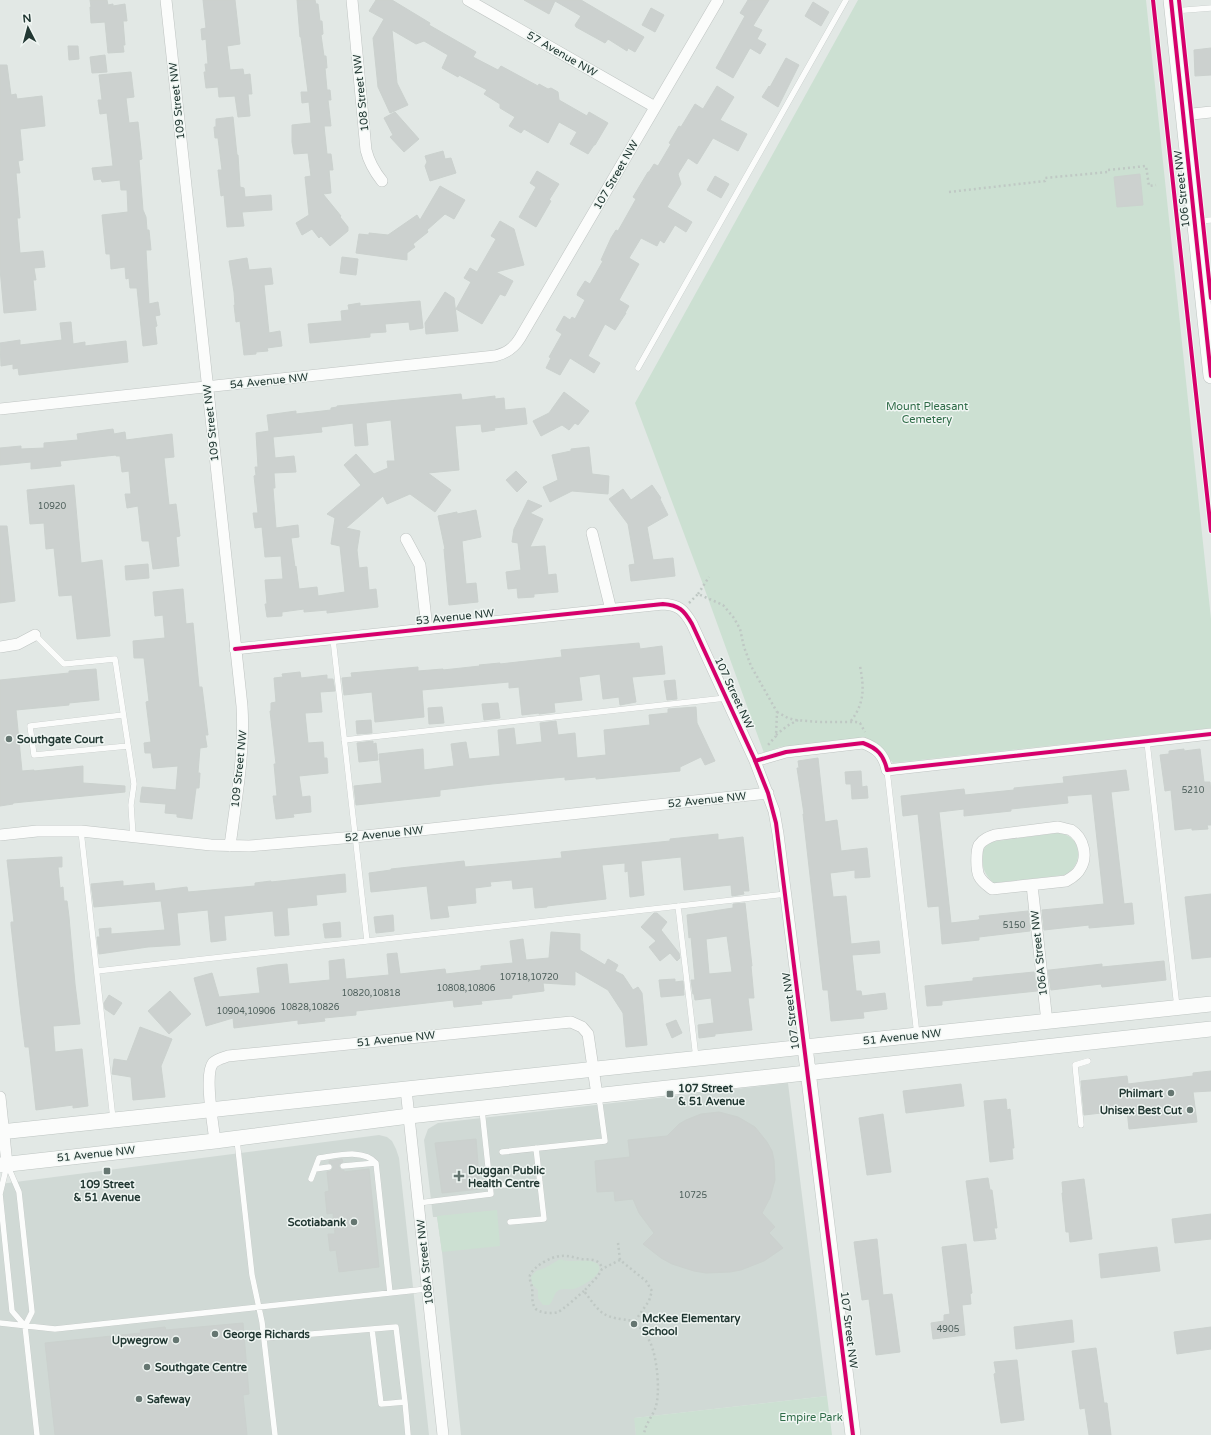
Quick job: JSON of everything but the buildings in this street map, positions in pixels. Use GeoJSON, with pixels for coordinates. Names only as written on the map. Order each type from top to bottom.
{"type":"FeatureCollection","features":[{"type":"Feature","properties":{"kind":"main road","name":"106 Street NW"},"geometry":{"type":"LineString","coordinates":[[1172,6],[1211,376]]}},
{"type":"Feature","properties":{"kind":"main road","name":"51 Avenue NW"},"geometry":{"type":"LineString","coordinates":[[2,1132],[1211,1004]]}},
{"type":"Feature","properties":{"kind":"main road","name":"51 Avenue NW"},"geometry":{"type":"LineString","coordinates":[[4,1165],[215,1141],[409,1116],[1211,1029]]}},
{"type":"Feature","properties":{"kind":"main road","name":"107 Street NW"},"geometry":{"type":"LineString","coordinates":[[805,1047],[853,1435]]}},
{"type":"Feature","properties":{"kind":"street","name":"109 Street NW"},"geometry":{"type":"LineString","coordinates":[[166,0],[242,706],[242,761],[230,846]]}},
{"type":"Feature","properties":{"kind":"street","name":"108 Street NW"},"geometry":{"type":"LineString","coordinates":[[352,0],[366,150],[374,172],[382,181]]}},
{"type":"Feature","properties":{"kind":"street","name":"57 Avenue NW"},"geometry":{"type":"LineString","coordinates":[[468,0],[655,107]]}},
{"type":"Feature","properties":{"kind":"street","name":"107 Street NW"},"geometry":{"type":"LineString","coordinates":[[512,349],[520,338],[718,0]]}},
{"type":"Feature","properties":{"kind":"street"},"geometry":{"type":"LineString","coordinates":[[1183,115],[1211,112]]}},
{"type":"Feature","properties":{"kind":"street","name":"54 Avenue NW"},"geometry":{"type":"LineString","coordinates":[[0,409],[495,356],[512,349]]}},
{"type":"Feature","properties":{"kind":"street"},"geometry":{"type":"LineString","coordinates":[[592,533],[611,610]]}},
{"type":"Feature","properties":{"kind":"street"},"geometry":{"type":"LineString","coordinates":[[406,539],[420,565],[427,629]]}},
{"type":"Feature","properties":{"kind":"street","name":"53 Avenue NW"},"geometry":{"type":"LineString","coordinates":[[235,649],[663,604],[676,606]]}},
{"type":"Feature","properties":{"kind":"street","name":"107 Street NW"},"geometry":{"type":"LineString","coordinates":[[676,606],[684,612],[692,624],[755,761],[768,794],[776,823],[805,1047]]}},
{"type":"Feature","properties":{"kind":"street"},"geometry":{"type":"LineString","coordinates":[[0,648],[18,644],[35,635]]}},
{"type":"Feature","properties":{"kind":"street"},"geometry":{"type":"LineString","coordinates":[[755,761],[786,752],[863,743],[879,752],[883,758],[887,770],[1211,734]]}},
{"type":"Feature","properties":{"kind":"street","name":"52 Avenue NW"},"geometry":{"type":"LineString","coordinates":[[0,835],[37,831],[81,831],[211,845],[230,846],[279,844],[768,794]]}},
{"type":"Feature","properties":{"kind":"street"},"geometry":{"type":"LineString","coordinates":[[1058,827],[1070,830],[1078,836],[1082,843],[1084,860],[1080,870],[1066,881],[1032,885],[992,889],[984,883],[978,874],[976,856],[979,845],[986,838],[995,835],[1058,827]]}},
{"type":"Feature","properties":{"kind":"street","name":"106A Street NW"},"geometry":{"type":"LineString","coordinates":[[1032,885],[1047,1022]]}},
{"type":"Feature","properties":{"kind":"street","name":"51 Avenue NW"},"geometry":{"type":"LineString","coordinates":[[215,1141],[209,1073],[214,1063],[228,1056],[571,1022],[582,1027],[588,1034],[597,1095]]}},
{"type":"Feature","properties":{"kind":"street","name":"108A Street NW"},"geometry":{"type":"LineString","coordinates":[[406,1089],[443,1435]]}},
{"type":"Feature","properties":{"kind":"street"},"geometry":{"type":"LineString","coordinates":[[0,1097],[4,1165]]}},
{"type":"Feature","properties":{"kind":"lane"},"geometry":{"type":"LineString","coordinates":[[638,368],[846,0]]}},
{"type":"Feature","properties":{"kind":"lane"},"geometry":{"type":"LineString","coordinates":[[1172,6],[1211,8]]}},
{"type":"Feature","properties":{"kind":"lane"},"geometry":{"type":"LineString","coordinates":[[1195,221],[1211,220]]}},
{"type":"Feature","properties":{"kind":"lane"},"geometry":{"type":"LineString","coordinates":[[35,635],[64,664],[115,659],[134,784],[131,805],[133,836]]}},
{"type":"Feature","properties":{"kind":"lane"},"geometry":{"type":"LineString","coordinates":[[333,639],[367,941]]}},
{"type":"Feature","properties":{"kind":"lane"},"geometry":{"type":"LineString","coordinates":[[344,740],[726,698]]}},
{"type":"Feature","properties":{"kind":"lane"},"geometry":{"type":"LineString","coordinates":[[123,715],[30,726],[34,755],[128,746]]}},
{"type":"Feature","properties":{"kind":"lane"},"geometry":{"type":"LineString","coordinates":[[1147,742],[1177,1008]]}},
{"type":"Feature","properties":{"kind":"lane"},"geometry":{"type":"LineString","coordinates":[[887,770],[918,1035]]}},
{"type":"Feature","properties":{"kind":"lane"},"geometry":{"type":"LineString","coordinates":[[81,831],[113,1120]]}},
{"type":"Feature","properties":{"kind":"lane"},"geometry":{"type":"LineString","coordinates":[[97,971],[786,894]]}},
{"type":"Feature","properties":{"kind":"lane"},"geometry":{"type":"LineString","coordinates":[[678,906],[696,1058]]}},
{"type":"Feature","properties":{"kind":"lane"},"geometry":{"type":"LineString","coordinates":[[1081,1125],[1075,1065],[1088,1061]]}},
{"type":"Feature","properties":{"kind":"lane"},"geometry":{"type":"LineString","coordinates":[[502,1152],[605,1140],[600,1104],[597,1095]]}},
{"type":"Feature","properties":{"kind":"lane"},"geometry":{"type":"LineString","coordinates":[[418,1203],[491,1194],[482,1108]]}},
{"type":"Feature","properties":{"kind":"lane"},"geometry":{"type":"LineString","coordinates":[[237,1138],[252,1275],[264,1338],[275,1435]]}},
{"type":"Feature","properties":{"kind":"lane"},"geometry":{"type":"LineString","coordinates":[[510,1222],[544,1219],[536,1148]]}},
{"type":"Feature","properties":{"kind":"lane"},"geometry":{"type":"LineString","coordinates":[[311,1179],[319,1158],[360,1154],[368,1156],[376,1163],[390,1293]]}},
{"type":"Feature","properties":{"kind":"lane"},"geometry":{"type":"LineString","coordinates":[[343,1166],[376,1163]]}},
{"type":"Feature","properties":{"kind":"lane"},"geometry":{"type":"LineString","coordinates":[[4,1165],[0,1194],[12,1312],[25,1326]]}},
{"type":"Feature","properties":{"kind":"lane"},"geometry":{"type":"LineString","coordinates":[[4,1165],[19,1192],[32,1312],[25,1326],[37,1435]]}},
{"type":"Feature","properties":{"kind":"lane"},"geometry":{"type":"LineString","coordinates":[[315,1168],[329,1167]]}},
{"type":"Feature","properties":{"kind":"lane"},"geometry":{"type":"LineString","coordinates":[[504,1185],[540,1182]]}},
{"type":"Feature","properties":{"kind":"lane"},"geometry":{"type":"LineString","coordinates":[[0,1323],[55,1329],[428,1289]]}},
{"type":"Feature","properties":{"kind":"lane"},"geometry":{"type":"LineString","coordinates":[[264,1338],[396,1327],[408,1435]]}},
{"type":"Feature","properties":{"kind":"lane"},"geometry":{"type":"LineString","coordinates":[[372,1329],[381,1404],[405,1402]]}},
{"type":"Feature","properties":{"kind":"path"},"geometry":{"type":"LineString","coordinates":[[949,192],[1045,182],[1045,178],[1108,172],[1108,170],[1146,166],[1149,186],[1156,185]]}},
{"type":"Feature","properties":{"kind":"path"},"geometry":{"type":"LineString","coordinates":[[676,606],[689,602],[698,594],[709,577]]}},
{"type":"Feature","properties":{"kind":"path"},"geometry":{"type":"LineString","coordinates":[[698,594],[724,605],[734,618],[740,629],[744,647],[751,666],[777,712],[776,736]]}},
{"type":"Feature","properties":{"kind":"path"},"geometry":{"type":"LineString","coordinates":[[851,721],[861,703],[863,696],[860,666]]}},
{"type":"Feature","properties":{"kind":"path"},"geometry":{"type":"LineString","coordinates":[[777,712],[788,718],[799,720],[819,722],[851,721],[860,723],[863,726],[869,746]]}},
{"type":"Feature","properties":{"kind":"path"},"geometry":{"type":"LineString","coordinates":[[766,747],[787,726],[799,720]]}},
{"type":"Feature","properties":{"kind":"path"},"geometry":{"type":"LineString","coordinates":[[618,1243],[620,1260],[646,1281],[652,1291],[649,1301],[635,1321]]}},
{"type":"Feature","properties":{"kind":"path"},"geometry":{"type":"LineString","coordinates":[[602,1268],[601,1265],[593,1259],[555,1256],[548,1260],[534,1270],[530,1275],[535,1309],[550,1313],[559,1312],[584,1291],[598,1276],[602,1268],[620,1260]]}},
{"type":"Feature","properties":{"kind":"path"},"geometry":{"type":"LineString","coordinates":[[584,1291],[598,1311],[604,1315],[615,1319],[635,1321],[651,1343],[654,1354],[658,1397],[655,1410],[647,1423],[644,1435]]}},
{"type":"Feature","properties":{"kind":"shaded area","name":"McKee Elementary School"},"geometry":{"type":"Polygon","coordinates":[[[788,1083],[827,1396],[635,1418],[636,1435],[461,1435],[442,1252],[437,1217],[433,1217],[424,1140],[428,1129],[438,1123],[788,1083]]]}},
{"type":"Feature","properties":{"kind":"shaded area"},"geometry":{"type":"Polygon","coordinates":[[[379,1135],[387,1137],[392,1141],[399,1158],[429,1435],[0,1435],[0,1184],[379,1135]]]}},
{"type":"Feature","properties":{"kind":"green space","name":"Mount Pleasant Cemetery"},"geometry":{"type":"Polygon","coordinates":[[[858,0],[1146,0],[1211,619],[1211,728],[893,763],[883,751],[868,739],[780,747],[764,753],[635,403],[858,0]]]}},
{"type":"Feature","properties":{"kind":"green space"},"geometry":{"type":"Polygon","coordinates":[[[1058,833],[1072,838],[1078,850],[1078,859],[1074,867],[1064,875],[994,883],[990,880],[983,868],[982,858],[984,849],[990,844],[997,841],[1058,833]]]}},
{"type":"Feature","properties":{"kind":"green space"},"geometry":{"type":"Polygon","coordinates":[[[497,1210],[500,1246],[442,1252],[437,1216],[497,1210]]]}},
{"type":"Feature","properties":{"kind":"green space"},"geometry":{"type":"Polygon","coordinates":[[[560,1259],[568,1261],[592,1261],[599,1267],[599,1271],[592,1279],[577,1288],[557,1291],[549,1305],[543,1305],[538,1298],[538,1290],[532,1284],[531,1277],[536,1271],[545,1268],[560,1259]]]}},
{"type":"Feature","properties":{"kind":"green space","name":"Empire Park"},"geometry":{"type":"Polygon","coordinates":[[[827,1396],[832,1435],[636,1435],[634,1418],[827,1396]]]}},
{"type":"Feature","properties":{"kind":"cycle path"},"geometry":{"type":"LineString","coordinates":[[1153,0],[1211,531]]}},
{"type":"Feature","properties":{"kind":"cycle path"},"geometry":{"type":"LineString","coordinates":[[1171,0],[1211,376]]}},
{"type":"Feature","properties":{"kind":"cycle path"},"geometry":{"type":"LineString","coordinates":[[1179,0],[1211,298]]}},
{"type":"Feature","properties":{"kind":"cycle path"},"geometry":{"type":"LineString","coordinates":[[235,649],[663,604],[677,607],[684,612],[692,624],[754,758],[768,793],[776,823],[853,1435]]}},
{"type":"Feature","properties":{"kind":"cycle path"},"geometry":{"type":"LineString","coordinates":[[755,761],[786,752],[863,743],[872,747],[882,756],[887,770],[1211,734]]}},
{"type":"Feature","properties":{"kind":"place","name":"Southgate Court"},"geometry":{"type":"Point","coordinates":[9,739]}},
{"type":"Feature","properties":{"kind":"place","name":"Philmart"},"geometry":{"type":"Point","coordinates":[1171,1093]}},
{"type":"Feature","properties":{"kind":"place","name":"107 Street & 51 Avenue"},"geometry":{"type":"Point","coordinates":[670,1094]}},
{"type":"Feature","properties":{"kind":"place","name":"Unisex Best Cut"},"geometry":{"type":"Point","coordinates":[1190,1110]}},
{"type":"Feature","properties":{"kind":"place","name":"109 Street & 51 Avenue"},"geometry":{"type":"Point","coordinates":[107,1171]}},
{"type":"Feature","properties":{"kind":"place","name":"Duggan Public Health Centre"},"geometry":{"type":"Point","coordinates":[459,1176]}},
{"type":"Feature","properties":{"kind":"place","name":"Scotiabank"},"geometry":{"type":"Point","coordinates":[354,1222]}},
{"type":"Feature","properties":{"kind":"place","name":"McKee Elementary School"},"geometry":{"type":"Point","coordinates":[634,1324]}},
{"type":"Feature","properties":{"kind":"place","name":"George Richards"},"geometry":{"type":"Point","coordinates":[215,1334]}},
{"type":"Feature","properties":{"kind":"place","name":"Upwegrow"},"geometry":{"type":"Point","coordinates":[176,1340]}},
{"type":"Feature","properties":{"kind":"place","name":"Southgate Centre"},"geometry":{"type":"Point","coordinates":[147,1367]}},
{"type":"Feature","properties":{"kind":"place","name":"Safeway"},"geometry":{"type":"Point","coordinates":[139,1399]}}]}
